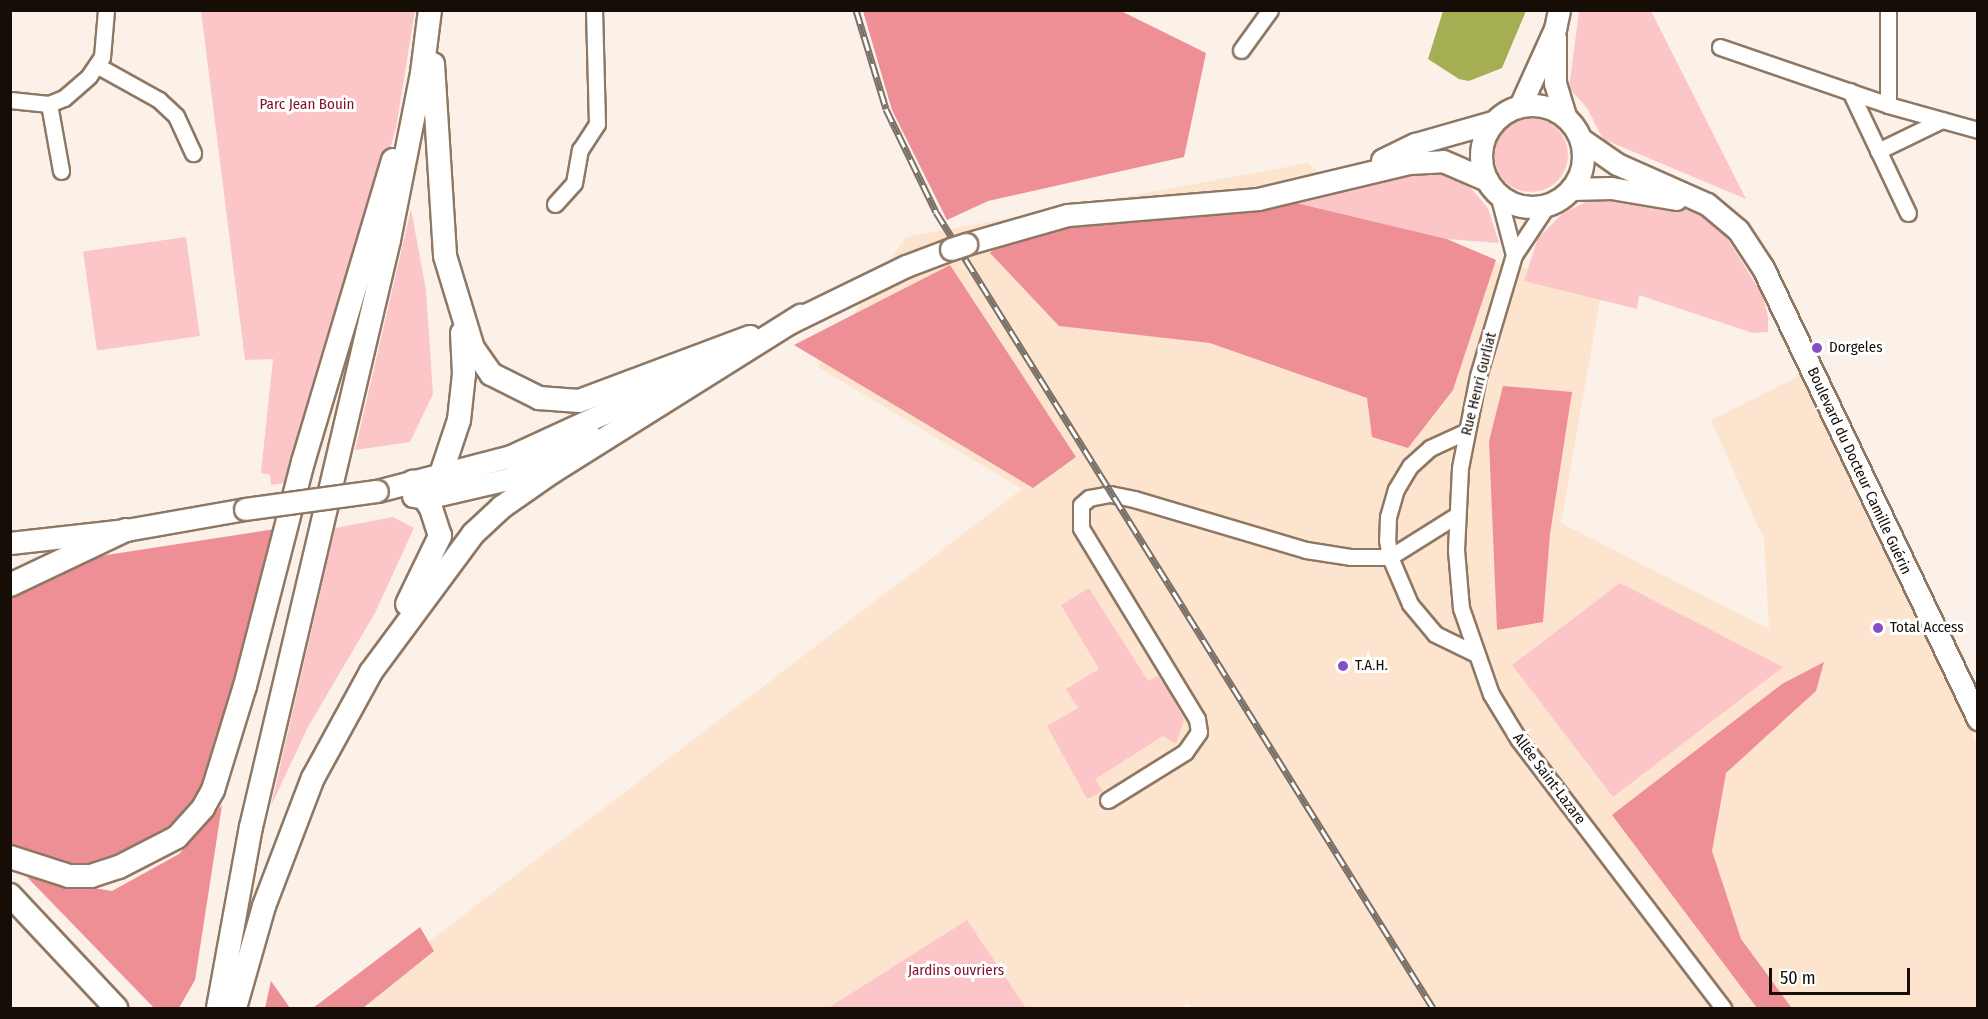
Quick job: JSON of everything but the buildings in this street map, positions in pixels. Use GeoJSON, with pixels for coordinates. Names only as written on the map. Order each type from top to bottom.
{"type":"FeatureCollection","features":[{"type":"Feature","properties":{"kind":"main road"},"geometry":{"type":"LineString","coordinates":[[218,1008],[251,827],[389,240],[422,73],[431,10]]}},
{"type":"Feature","properties":{"kind":"main road"},"geometry":{"type":"LineString","coordinates":[[431,10],[441,220],[445,256],[473,348],[491,374],[521,392],[560,402],[579,401],[801,316]]}},
{"type":"Feature","properties":{"kind":"main road"},"geometry":{"type":"LineString","coordinates":[[10,857],[69,876],[91,876],[119,867],[177,837],[203,808],[213,790],[246,686],[347,309],[422,73]]}},
{"type":"Feature","properties":{"kind":"main road"},"geometry":{"type":"LineString","coordinates":[[371,672],[474,534],[502,507],[552,472],[801,316]]}},
{"type":"Feature","properties":{"kind":"main road"},"geometry":{"type":"LineString","coordinates":[[235,1008],[264,906],[313,778],[436,549],[440,526],[419,490],[441,474],[462,400],[462,317]]}},
{"type":"Feature","properties":{"kind":"main road"},"geometry":{"type":"LineString","coordinates":[[10,585],[126,530]]}},
{"type":"Feature","properties":{"kind":"main road"},"geometry":{"type":"LineString","coordinates":[[10,895],[116,1008]]}},
{"type":"Feature","properties":{"kind":"street"},"geometry":{"type":"LineString","coordinates":[[10,100],[49,104],[64,98],[98,66],[106,37],[106,10]]}},
{"type":"Feature","properties":{"kind":"street"},"geometry":{"type":"LineString","coordinates":[[555,204],[574,183],[580,150],[597,124],[594,10]]}},
{"type":"Feature","properties":{"kind":"street"},"geometry":{"type":"LineString","coordinates":[[1241,50],[1270,10]]}},
{"type":"Feature","properties":{"kind":"street"},"geometry":{"type":"LineString","coordinates":[[1888,10],[1888,105]]}},
{"type":"Feature","properties":{"kind":"street"},"geometry":{"type":"LineString","coordinates":[[1520,106],[1557,20]]}},
{"type":"Feature","properties":{"kind":"street"},"geometry":{"type":"LineString","coordinates":[[441,474],[511,456],[669,385],[801,316],[958,246],[1068,215],[1258,199],[1409,163],[1443,161],[1531,207],[1548,204],[1571,189],[1580,174],[1581,139],[1565,116],[1555,83],[1557,20]]}},
{"type":"Feature","properties":{"kind":"street"},"geometry":{"type":"LineString","coordinates":[[1720,47],[1888,105],[1977,130]]}},
{"type":"Feature","properties":{"kind":"street"},"geometry":{"type":"LineString","coordinates":[[98,66],[159,100],[176,116],[193,153]]}},
{"type":"Feature","properties":{"kind":"street"},"geometry":{"type":"LineString","coordinates":[[1850,91],[1908,213]]}},
{"type":"Feature","properties":{"kind":"street"},"geometry":{"type":"LineString","coordinates":[[49,104],[61,171]]}},
{"type":"Feature","properties":{"kind":"street"},"geometry":{"type":"LineString","coordinates":[[1346,177],[1415,144],[1493,122],[1520,106],[1536,105],[1565,116]]}},
{"type":"Feature","properties":{"kind":"street"},"geometry":{"type":"LineString","coordinates":[[1878,151],[1942,120]]}},
{"type":"Feature","properties":{"kind":"street"},"geometry":{"type":"LineString","coordinates":[[1493,122],[1481,150],[1514,255]]}},
{"type":"Feature","properties":{"kind":"street","name":"Boulevard du Docteur Camille Guérin"},"geometry":{"type":"LineString","coordinates":[[1581,139],[1617,165],[1707,204],[1738,230],[1762,268],[1977,719]]}},
{"type":"Feature","properties":{"kind":"street"},"geometry":{"type":"LineString","coordinates":[[1571,189],[1611,188],[1707,204]]}},
{"type":"Feature","properties":{"kind":"street","name":"Rue Henri Gurliat"},"geometry":{"type":"LineString","coordinates":[[1457,515],[1467,431],[1478,376],[1514,255],[1548,204]]}},
{"type":"Feature","properties":{"kind":"street"},"geometry":{"type":"LineString","coordinates":[[10,543],[126,530],[245,509],[377,491],[419,490],[508,479],[628,416],[669,385]]}},
{"type":"Feature","properties":{"kind":"street"},"geometry":{"type":"LineString","coordinates":[[1467,431],[1430,448],[1410,466],[1396,489],[1388,517],[1390,557],[1410,604],[1435,634],[1474,653]]}},
{"type":"Feature","properties":{"kind":"street"},"geometry":{"type":"LineString","coordinates":[[1108,800],[1185,752],[1199,732],[1197,719],[1088,543],[1081,528],[1081,505],[1097,494],[1110,494],[1324,554],[1390,557],[1457,515]]}},
{"type":"Feature","properties":{"kind":"street","name":"Allée Saint-Lazare"},"geometry":{"type":"LineString","coordinates":[[1457,515],[1461,608],[1474,653],[1491,694],[1519,740],[1723,1008]]}},
{"type":"Feature","properties":{"kind":"shaded area"},"geometry":{"type":"Polygon","coordinates":[[[1443,10],[1526,11],[1502,68],[1469,81],[1459,79],[1428,59],[1443,10]]]}},
{"type":"Feature","properties":{"kind":"shaded area"},"geometry":{"type":"Polygon","coordinates":[[[863,11],[1121,11],[1206,53],[1184,157],[988,201],[947,220],[892,110],[863,11]]]}},
{"type":"Feature","properties":{"kind":"shaded area"},"geometry":{"type":"Polygon","coordinates":[[[1308,163],[1404,253],[1522,266],[1600,300],[1561,523],[1769,629],[1764,540],[1711,420],[1801,375],[1977,743],[1977,1008],[1192,1008],[1188,1003],[1180,1008],[1026,1008],[967,920],[828,1008],[371,1008],[364,991],[1022,489],[818,367],[906,237],[1308,163]]]}},
{"type":"Feature","properties":{"kind":"shaded area"},"geometry":{"type":"Polygon","coordinates":[[[1296,203],[1447,239],[1496,260],[1453,390],[1408,448],[1372,437],[1367,398],[1210,343],[1059,326],[990,253],[1006,237],[1144,216],[1296,203]]]}},
{"type":"Feature","properties":{"kind":"shaded area"},"geometry":{"type":"Polygon","coordinates":[[[950,265],[1076,457],[1033,488],[794,345],[950,265]]]}},
{"type":"Feature","properties":{"kind":"shaded area"},"geometry":{"type":"Polygon","coordinates":[[[1503,386],[1572,392],[1550,534],[1543,622],[1497,630],[1489,441],[1503,386]]]}},
{"type":"Feature","properties":{"kind":"shaded area"},"geometry":{"type":"Polygon","coordinates":[[[282,528],[213,779],[175,832],[104,866],[64,868],[11,847],[10,594],[57,568],[100,556],[282,528]]]}},
{"type":"Feature","properties":{"kind":"shaded area"},"geometry":{"type":"Polygon","coordinates":[[[1824,662],[1816,691],[1726,773],[1712,851],[1741,939],[1791,1007],[1757,1008],[1612,815],[1782,684],[1824,662]]]}},
{"type":"Feature","properties":{"kind":"shaded area"},"geometry":{"type":"Polygon","coordinates":[[[222,805],[195,980],[179,1008],[154,1008],[27,877],[112,891],[179,854],[222,805]]]}},
{"type":"Feature","properties":{"kind":"shaded area"},"geometry":{"type":"Polygon","coordinates":[[[420,927],[434,951],[363,1008],[313,1008],[420,927]]]}},
{"type":"Feature","properties":{"kind":"shaded area"},"geometry":{"type":"Polygon","coordinates":[[[271,981],[290,1008],[265,1008],[271,981]]]}},
{"type":"Feature","properties":{"kind":"green space","name":"Parc Jean Bouin"},"geometry":{"type":"Polygon","coordinates":[[[201,11],[415,11],[396,128],[292,482],[271,485],[270,475],[261,473],[273,359],[245,360],[201,11]]]}},
{"type":"Feature","properties":{"kind":"green space"},"geometry":{"type":"Polygon","coordinates":[[[1579,11],[1651,11],[1746,199],[1603,139],[1587,108],[1569,88],[1579,11]]]}},
{"type":"Feature","properties":{"kind":"green space"},"geometry":{"type":"Polygon","coordinates":[[[1531,118],[1552,124],[1562,134],[1568,155],[1562,176],[1552,186],[1531,192],[1510,186],[1500,176],[1494,155],[1500,134],[1510,124],[1531,118]]]}},
{"type":"Feature","properties":{"kind":"green space"},"geometry":{"type":"Polygon","coordinates":[[[1439,168],[1461,177],[1488,208],[1499,243],[1447,239],[1296,203],[1439,168]]]}},
{"type":"Feature","properties":{"kind":"green space"},"geometry":{"type":"Polygon","coordinates":[[[1607,191],[1682,207],[1717,222],[1762,294],[1768,316],[1768,332],[1753,333],[1639,295],[1637,309],[1524,281],[1538,238],[1562,214],[1607,191]]]}},
{"type":"Feature","properties":{"kind":"green space"},"geometry":{"type":"Polygon","coordinates":[[[411,209],[426,290],[433,394],[410,442],[355,450],[411,209]]]}},
{"type":"Feature","properties":{"kind":"green space"},"geometry":{"type":"Polygon","coordinates":[[[186,237],[200,336],[97,351],[83,251],[186,237]]]}},
{"type":"Feature","properties":{"kind":"green space"},"geometry":{"type":"Polygon","coordinates":[[[393,517],[414,528],[375,613],[308,727],[271,806],[335,528],[393,517]]]}},
{"type":"Feature","properties":{"kind":"green space"},"geometry":{"type":"Polygon","coordinates":[[[1620,583],[1783,667],[1613,797],[1512,665],[1620,583]]]}},
{"type":"Feature","properties":{"kind":"green space"},"geometry":{"type":"Polygon","coordinates":[[[1089,588],[1148,681],[1158,676],[1162,682],[1164,680],[1184,720],[1176,744],[1163,736],[1095,779],[1103,791],[1087,799],[1047,726],[1078,708],[1066,689],[1099,669],[1061,605],[1089,588]]]}},
{"type":"Feature","properties":{"kind":"green space","name":"Jardins ouvriers"},"geometry":{"type":"Polygon","coordinates":[[[967,920],[1026,1008],[828,1008],[967,920]]]}},
{"type":"Feature","properties":{"kind":"railway"},"geometry":{"type":"LineString","coordinates":[[856,10],[886,109],[936,212],[1433,1008]]}},
{"type":"Feature","properties":{"kind":"place","name":"Dorgeles"},"geometry":{"type":"Point","coordinates":[1817,348]}},
{"type":"Feature","properties":{"kind":"place","name":"Total Access"},"geometry":{"type":"Point","coordinates":[1878,628]}},
{"type":"Feature","properties":{"kind":"place","name":"T.A.H."},"geometry":{"type":"Point","coordinates":[1343,666]}}]}
